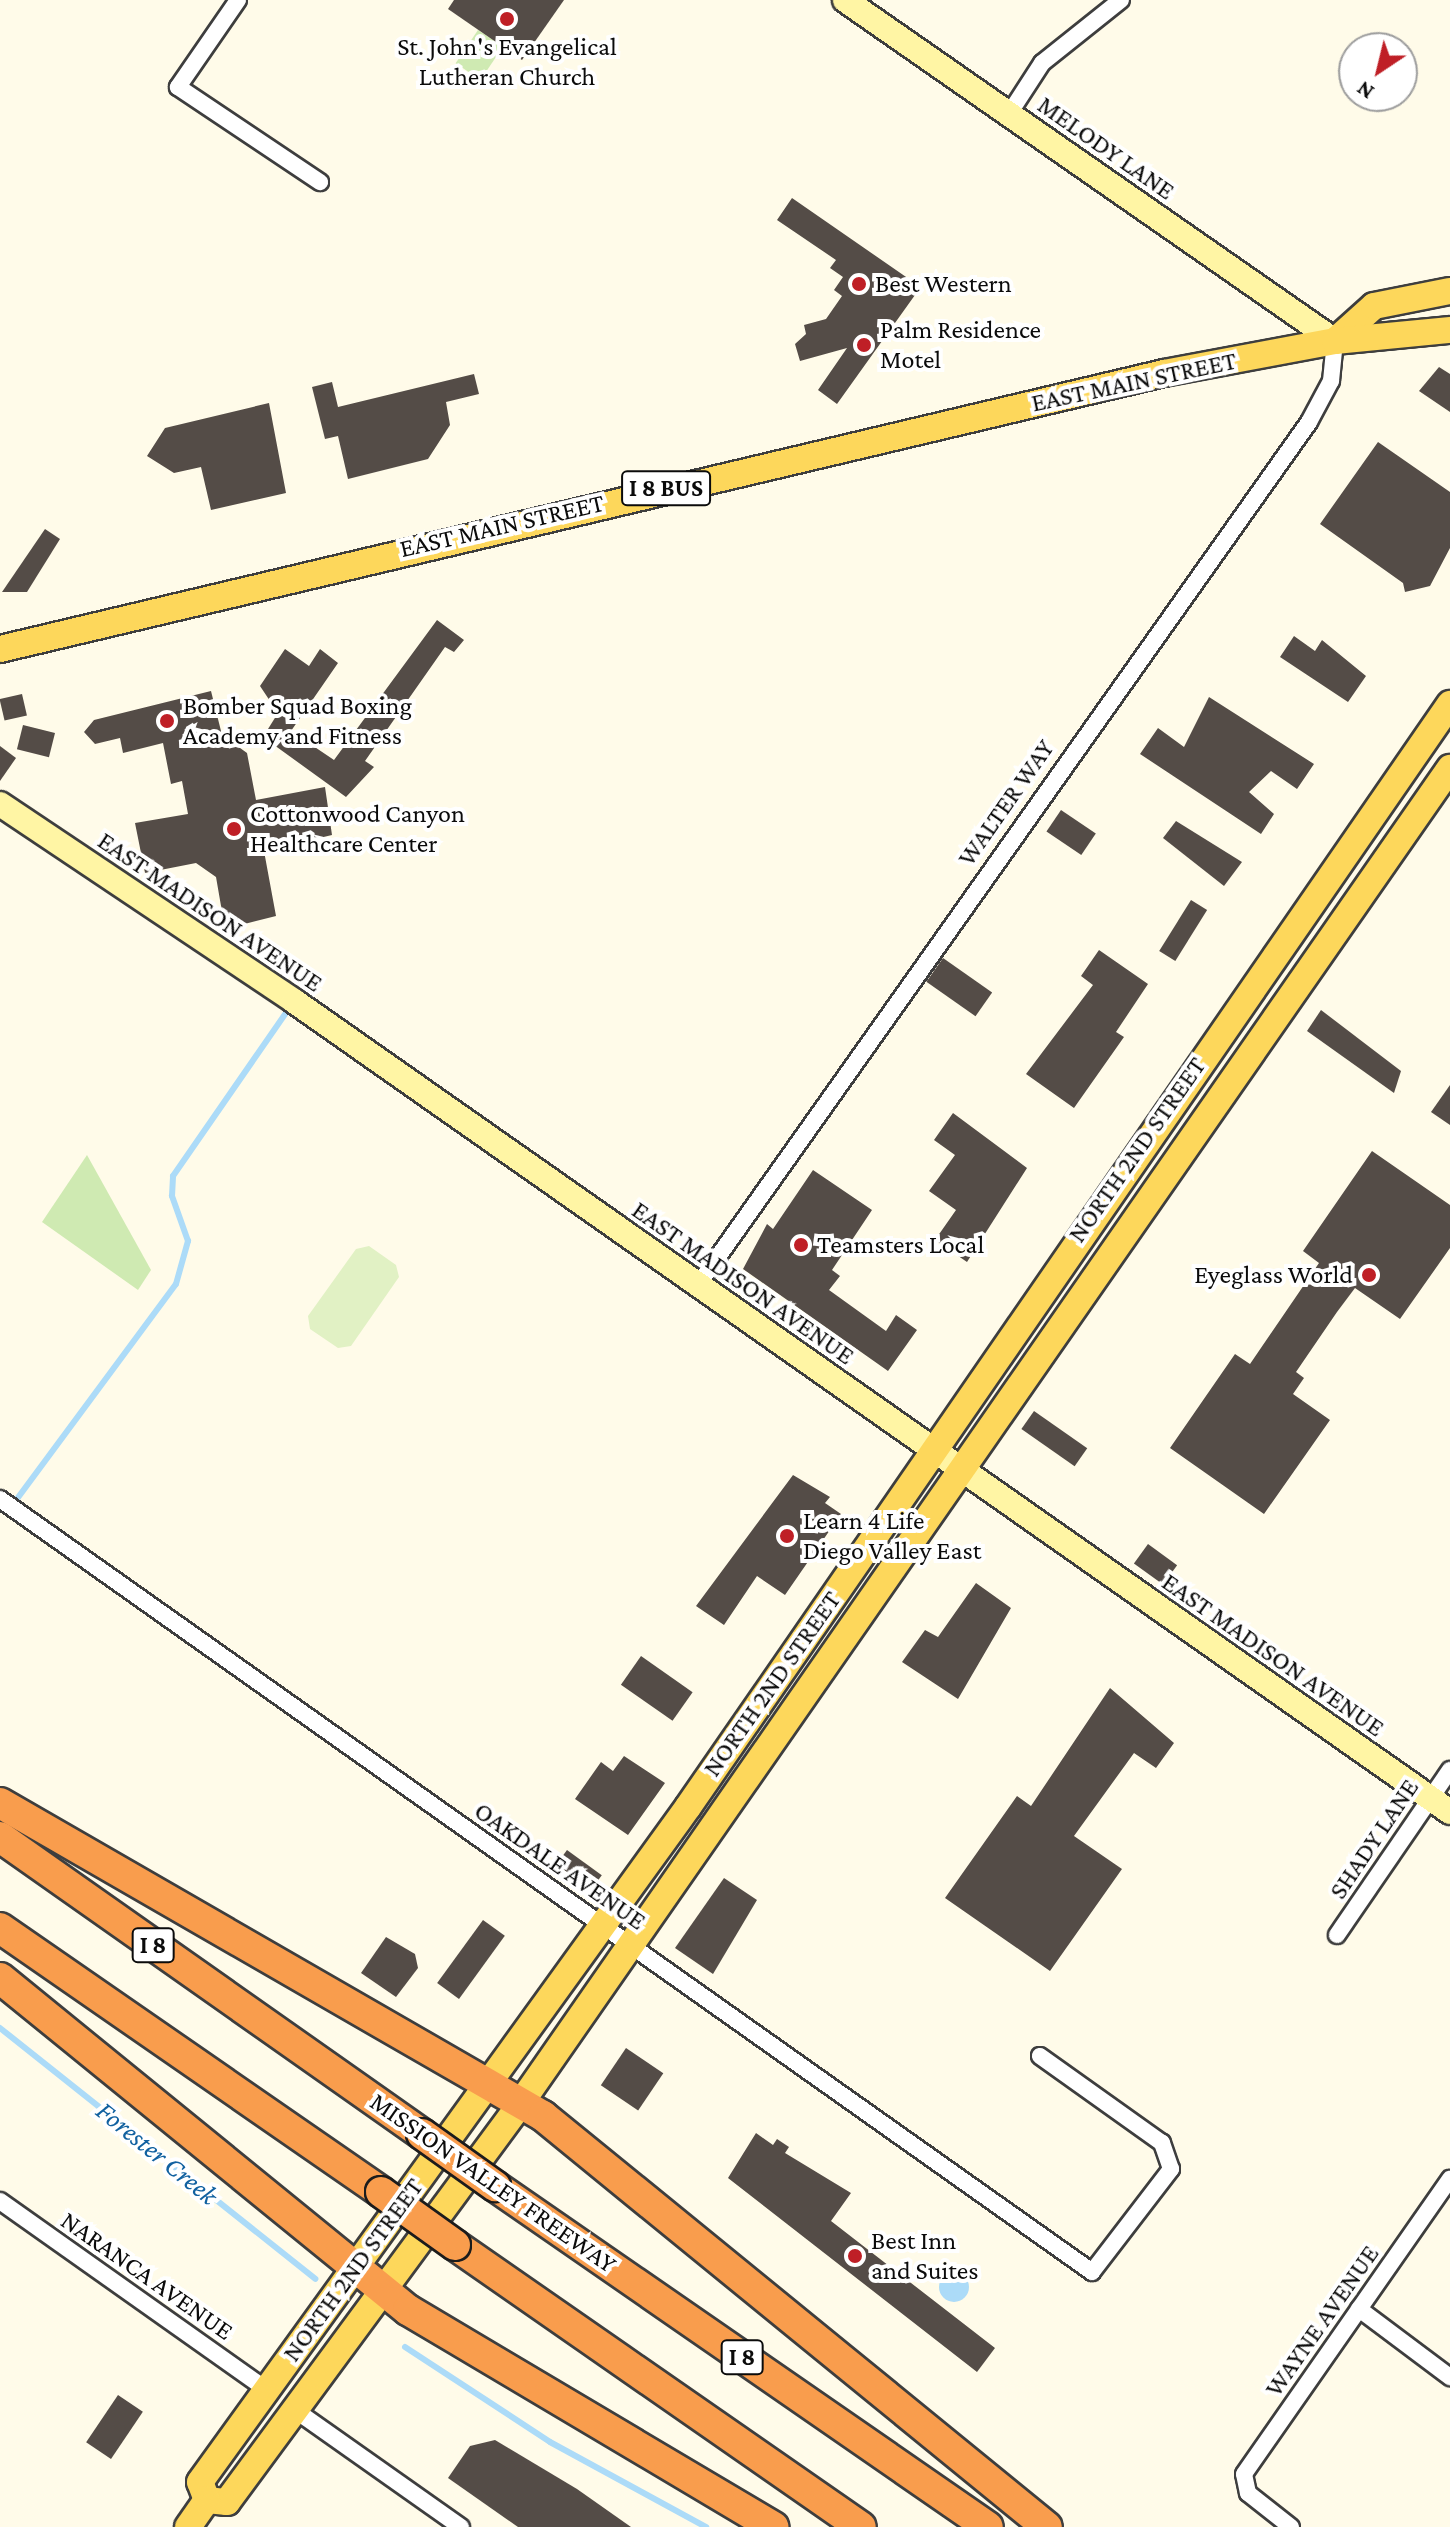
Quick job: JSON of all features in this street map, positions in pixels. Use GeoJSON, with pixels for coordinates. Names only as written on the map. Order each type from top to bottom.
{"type":"FeatureCollection","features":[{"type":"Feature","properties":{"kind":"highway"},"geometry":{"type":"LineString","coordinates":[[0,1803],[520,2104],[751,2282],[1047,2527]]}},
{"type":"Feature","properties":{"kind":"highway","name":"MISSION VALLEY FREEWAY"},"geometry":{"type":"LineString","coordinates":[[0,1837],[495,2186],[988,2527]]}},
{"type":"Feature","properties":{"kind":"highway"},"geometry":{"type":"LineString","coordinates":[[0,1928],[860,2527]]}},
{"type":"Feature","properties":{"kind":"highway"},"geometry":{"type":"LineString","coordinates":[[0,1978],[359,2266],[408,2310],[774,2527]]}},
{"type":"Feature","properties":{"kind":"main road","name":"EAST MAIN STREET"},"geometry":{"type":"LineString","coordinates":[[1335,341],[1374,306],[1450,291]]}},
{"type":"Feature","properties":{"kind":"main road","name":"EAST MAIN STREET"},"geometry":{"type":"LineString","coordinates":[[0,649],[790,459],[1335,341],[1450,330]]}},
{"type":"Feature","properties":{"kind":"main road","name":"NORTH 2ND STREET"},"geometry":{"type":"LineString","coordinates":[[207,2500],[200,2482],[359,2266],[483,2084],[601,1925],[1317,890],[1450,704]]}},
{"type":"Feature","properties":{"kind":"main road"},"geometry":{"type":"LineString","coordinates":[[1410,822],[1424,780],[1419,748]]}},
{"type":"Feature","properties":{"kind":"main road","name":"NORTH 2ND STREET"},"geometry":{"type":"LineString","coordinates":[[207,2500],[227,2502],[520,2104],[1144,1208],[1326,941],[1450,768]]}},
{"type":"Feature","properties":{"kind":"main road"},"geometry":{"type":"LineString","coordinates":[[1317,890],[1329,911],[1326,941]]}},
{"type":"Feature","properties":{"kind":"main road"},"geometry":{"type":"LineString","coordinates":[[1144,1208],[1139,1162],[1149,1133]]}},
{"type":"Feature","properties":{"kind":"main road"},"geometry":{"type":"LineString","coordinates":[[295,2410],[292,2386],[334,2322],[333,2300]]}},
{"type":"Feature","properties":{"kind":"main road"},"geometry":{"type":"LineString","coordinates":[[239,2485],[238,2466],[271,2412],[267,2390]]}},
{"type":"Feature","properties":{"kind":"main road","name":"NORTH 2ND STREET"},"geometry":{"type":"LineString","coordinates":[[188,2527],[207,2500]]}},
{"type":"Feature","properties":{"kind":"street"},"geometry":{"type":"LineString","coordinates":[[238,0],[178,87],[320,182]]}},
{"type":"Feature","properties":{"kind":"street","name":"MELODY LANE"},"geometry":{"type":"LineString","coordinates":[[845,0],[1335,341]]}},
{"type":"Feature","properties":{"kind":"street"},"geometry":{"type":"LineString","coordinates":[[1009,114],[1042,63],[1121,0]]}},
{"type":"Feature","properties":{"kind":"street","name":"WALTER WAY"},"geometry":{"type":"LineString","coordinates":[[698,1285],[1309,422],[1331,381],[1335,341]]}},
{"type":"Feature","properties":{"kind":"street","name":"EAST MADISON AVENUE"},"geometry":{"type":"LineString","coordinates":[[3,813],[698,1285],[1441,1805]]}},
{"type":"Feature","properties":{"kind":"street","name":"OAKDALE AVENUE"},"geometry":{"type":"LineString","coordinates":[[0,1499],[1092,2272],[1171,2169],[1162,2143],[1040,2056]]}},
{"type":"Feature","properties":{"kind":"street","name":"SHADY LANE"},"geometry":{"type":"LineString","coordinates":[[1337,1935],[1441,1805],[1450,1770]]}},
{"type":"Feature","properties":{"kind":"street","name":"WAYNE AVENUE"},"geometry":{"type":"LineString","coordinates":[[1291,2527],[1248,2493],[1244,2474],[1450,2179]]}},
{"type":"Feature","properties":{"kind":"street","name":"NARANCA AVENUE"},"geometry":{"type":"LineString","coordinates":[[0,2201],[267,2390]]}},
{"type":"Feature","properties":{"kind":"street"},"geometry":{"type":"LineString","coordinates":[[1359,2309],[1450,2377]]}},
{"type":"Feature","properties":{"kind":"street"},"geometry":{"type":"LineString","coordinates":[[295,2410],[461,2527]]}},
{"type":"Feature","properties":{"kind":"green space"},"geometry":{"type":"Polygon","coordinates":[[[478,30],[503,47],[481,80],[456,63],[478,30]]]}},
{"type":"Feature","properties":{"kind":"green space"},"geometry":{"type":"Polygon","coordinates":[[[87,1155],[151,1270],[138,1290],[42,1222],[87,1155]]]}},
{"type":"Feature","properties":{"kind":"green space"},"geometry":{"type":"Polygon","coordinates":[[[369,1246],[396,1265],[399,1277],[351,1346],[338,1348],[310,1329],[308,1316],[356,1249],[369,1246]]]}},
{"type":"Feature","properties":{"kind":"water"},"geometry":{"type":"Polygon","coordinates":[[[954,2272],[965,2276],[969,2287],[965,2298],[954,2302],[943,2298],[939,2287],[943,2276],[954,2272]]]}},
{"type":"Feature","properties":{"kind":"building","name":"St. John's Evangelical Lutheran Church"},"geometry":{"type":"Polygon","coordinates":[[[454,0],[564,0],[522,60],[448,9],[454,0]]]}},
{"type":"Feature","properties":{"kind":"building"},"geometry":{"type":"Polygon","coordinates":[[[792,198],[909,279],[904,288],[915,295],[837,404],[818,390],[847,348],[800,361],[795,344],[806,334],[804,325],[826,319],[842,296],[834,290],[843,277],[830,268],[836,260],[777,220],[792,198]]]}},
{"type":"Feature","properties":{"kind":"building"},"geometry":{"type":"Polygon","coordinates":[[[1439,367],[1450,374],[1450,412],[1419,391],[1439,367]]]}},
{"type":"Feature","properties":{"kind":"building"},"geometry":{"type":"Polygon","coordinates":[[[474,374],[479,394],[446,402],[450,425],[428,459],[348,479],[338,436],[325,439],[312,387],[332,382],[338,407],[474,374]]]}},
{"type":"Feature","properties":{"kind":"building"},"geometry":{"type":"Polygon","coordinates":[[[269,403],[286,493],[211,510],[201,467],[174,473],[147,456],[165,428],[269,403]]]}},
{"type":"Feature","properties":{"kind":"building"},"geometry":{"type":"Polygon","coordinates":[[[1378,442],[1450,492],[1450,548],[1430,586],[1405,592],[1403,583],[1320,524],[1378,442]]]}},
{"type":"Feature","properties":{"kind":"building"},"geometry":{"type":"Polygon","coordinates":[[[45,529],[60,539],[27,592],[2,592],[45,529]]]}},
{"type":"Feature","properties":{"kind":"building"},"geometry":{"type":"Polygon","coordinates":[[[437,620],[464,640],[454,652],[445,647],[365,761],[374,767],[346,797],[263,737],[278,713],[260,686],[285,649],[309,666],[320,649],[338,663],[291,731],[334,760],[437,620]]]}},
{"type":"Feature","properties":{"kind":"building"},"geometry":{"type":"Polygon","coordinates":[[[1294,636],[1315,651],[1322,640],[1366,676],[1348,702],[1280,657],[1294,636]]]}},
{"type":"Feature","properties":{"kind":"building","name":"Cottonwood Canyon Healthcare Center"},"geometry":{"type":"Polygon","coordinates":[[[211,691],[222,735],[247,753],[256,800],[325,787],[332,835],[264,851],[276,916],[225,929],[216,877],[196,863],[145,873],[135,823],[188,814],[182,781],[171,784],[163,743],[123,753],[120,738],[95,744],[84,732],[94,720],[211,691]]]}},
{"type":"Feature","properties":{"kind":"building"},"geometry":{"type":"Polygon","coordinates":[[[22,694],[27,715],[5,721],[0,699],[22,694]]]}},
{"type":"Feature","properties":{"kind":"building"},"geometry":{"type":"Polygon","coordinates":[[[1209,697],[1314,764],[1297,789],[1271,771],[1249,792],[1274,814],[1261,834],[1140,754],[1158,728],[1184,747],[1209,697]]]}},
{"type":"Feature","properties":{"kind":"building"},"geometry":{"type":"Polygon","coordinates":[[[23,725],[55,733],[49,757],[17,749],[23,725]]]}},
{"type":"Feature","properties":{"kind":"building"},"geometry":{"type":"Polygon","coordinates":[[[0,746],[16,758],[0,781],[0,746]]]}},
{"type":"Feature","properties":{"kind":"building"},"geometry":{"type":"Polygon","coordinates":[[[1061,810],[1096,833],[1081,855],[1046,832],[1061,810]]]}},
{"type":"Feature","properties":{"kind":"building"},"geometry":{"type":"Polygon","coordinates":[[[1176,821],[1242,862],[1224,886],[1163,838],[1176,821]]]}},
{"type":"Feature","properties":{"kind":"building"},"geometry":{"type":"Polygon","coordinates":[[[1191,900],[1207,910],[1175,961],[1159,951],[1191,900]]]}},
{"type":"Feature","properties":{"kind":"building"},"geometry":{"type":"Polygon","coordinates":[[[1099,950],[1148,984],[1116,1032],[1124,1037],[1074,1108],[1026,1074],[1093,985],[1081,976],[1099,950]]]}},
{"type":"Feature","properties":{"kind":"building"},"geometry":{"type":"Polygon","coordinates":[[[943,958],[992,992],[976,1016],[926,982],[943,958]]]}},
{"type":"Feature","properties":{"kind":"building"},"geometry":{"type":"Polygon","coordinates":[[[1321,1010],[1401,1071],[1394,1093],[1307,1031],[1321,1010]]]}},
{"type":"Feature","properties":{"kind":"building"},"geometry":{"type":"Polygon","coordinates":[[[1450,1085],[1450,1125],[1431,1112],[1450,1085]]]}},
{"type":"Feature","properties":{"kind":"building"},"geometry":{"type":"Polygon","coordinates":[[[953,1113],[1027,1168],[967,1262],[935,1240],[956,1210],[929,1191],[955,1155],[934,1140],[953,1113]]]}},
{"type":"Feature","properties":{"kind":"building"},"geometry":{"type":"Polygon","coordinates":[[[1372,1151],[1450,1205],[1450,1248],[1400,1319],[1355,1288],[1337,1312],[1296,1372],[1304,1378],[1293,1394],[1330,1420],[1264,1514],[1170,1448],[1235,1354],[1250,1364],[1319,1263],[1303,1251],[1372,1151]]]}},
{"type":"Feature","properties":{"kind":"building","name":"Teamsters Local"},"geometry":{"type":"Polygon","coordinates":[[[813,1170],[872,1210],[832,1270],[840,1276],[829,1290],[886,1331],[896,1315],[917,1330],[888,1371],[743,1269],[767,1224],[773,1229],[813,1170]]]}},
{"type":"Feature","properties":{"kind":"building"},"geometry":{"type":"Polygon","coordinates":[[[1034,1411],[1087,1448],[1075,1466],[1021,1429],[1034,1411]]]}},
{"type":"Feature","properties":{"kind":"building","name":"Learn 4 Life Diego Valley East"},"geometry":{"type":"Polygon","coordinates":[[[793,1475],[830,1497],[825,1503],[841,1514],[785,1595],[757,1576],[724,1625],[696,1606],[793,1475]]]}},
{"type":"Feature","properties":{"kind":"building"},"geometry":{"type":"Polygon","coordinates":[[[1148,1544],[1177,1565],[1163,1585],[1134,1563],[1148,1544]]]}},
{"type":"Feature","properties":{"kind":"building"},"geometry":{"type":"Polygon","coordinates":[[[976,1583],[1011,1608],[958,1699],[902,1662],[925,1630],[938,1637],[976,1583]]]}},
{"type":"Feature","properties":{"kind":"building"},"geometry":{"type":"Polygon","coordinates":[[[641,1656],[693,1692],[673,1721],[621,1685],[641,1656]]]}},
{"type":"Feature","properties":{"kind":"building"},"geometry":{"type":"Polygon","coordinates":[[[1110,1688],[1174,1743],[1156,1768],[1134,1753],[1074,1836],[1122,1869],[1050,1971],[945,1898],[1017,1796],[1031,1806],[1110,1688]]]}},
{"type":"Feature","properties":{"kind":"building"},"geometry":{"type":"Polygon","coordinates":[[[624,1756],[665,1783],[628,1835],[575,1799],[601,1762],[613,1771],[624,1756]]]}},
{"type":"Feature","properties":{"kind":"building"},"geometry":{"type":"Polygon","coordinates":[[[567,1850],[602,1875],[591,1890],[556,1865],[567,1850]]]}},
{"type":"Feature","properties":{"kind":"building"},"geometry":{"type":"Polygon","coordinates":[[[724,1878],[757,1900],[713,1974],[675,1948],[724,1878]]]}},
{"type":"Feature","properties":{"kind":"building"},"geometry":{"type":"Polygon","coordinates":[[[483,1920],[505,1936],[459,1999],[437,1983],[483,1920]]]}},
{"type":"Feature","properties":{"kind":"building"},"geometry":{"type":"Polygon","coordinates":[[[386,1937],[415,1954],[418,1968],[396,1997],[361,1973],[386,1937]]]}},
{"type":"Feature","properties":{"kind":"building"},"geometry":{"type":"Polygon","coordinates":[[[626,2048],[663,2073],[638,2110],[601,2085],[626,2048]]]}},
{"type":"Feature","properties":{"kind":"building"},"geometry":{"type":"Polygon","coordinates":[[[756,2133],[773,2145],[777,2139],[789,2147],[785,2153],[851,2193],[831,2221],[995,2348],[977,2372],[728,2178],[756,2133]]]}},
{"type":"Feature","properties":{"kind":"building"},"geometry":{"type":"Polygon","coordinates":[[[118,2395],[143,2412],[111,2459],[86,2442],[118,2395]]]}},
{"type":"Feature","properties":{"kind":"building"},"geometry":{"type":"Polygon","coordinates":[[[495,2440],[577,2489],[631,2527],[518,2527],[448,2478],[470,2446],[495,2440]]]}},
{"type":"Feature","properties":{"kind":"waterway"},"geometry":{"type":"LineString","coordinates":[[11,1507],[176,1284],[188,1241],[172,1196],[173,1176],[290,1007]]}},
{"type":"Feature","properties":{"kind":"waterway","name":"Forester Creek"},"geometry":{"type":"LineString","coordinates":[[0,2028],[315,2279]]}},
{"type":"Feature","properties":{"kind":"waterway","name":"Forester Creek"},"geometry":{"type":"LineString","coordinates":[[405,2347],[550,2442],[706,2527]]}},
{"type":"Feature","properties":{"kind":"place","name":"St. John's Evangelical Lutheran Church"},"geometry":{"type":"Point","coordinates":[507,19]}},
{"type":"Feature","properties":{"kind":"place","name":"Best Western"},"geometry":{"type":"Point","coordinates":[859,284]}},
{"type":"Feature","properties":{"kind":"place","name":"Palm Residence Motel"},"geometry":{"type":"Point","coordinates":[864,345]}},
{"type":"Feature","properties":{"kind":"place","name":"Bomber Squad Boxing Academy and Fitness"},"geometry":{"type":"Point","coordinates":[167,721]}},
{"type":"Feature","properties":{"kind":"place","name":"Cottonwood Canyon Healthcare Center"},"geometry":{"type":"Point","coordinates":[234,829]}},
{"type":"Feature","properties":{"kind":"place","name":"Teamsters Local"},"geometry":{"type":"Point","coordinates":[801,1245]}},
{"type":"Feature","properties":{"kind":"place","name":"Eyeglass World"},"geometry":{"type":"Point","coordinates":[1369,1275]}},
{"type":"Feature","properties":{"kind":"place","name":"Learn 4 Life Diego Valley East"},"geometry":{"type":"Point","coordinates":[787,1536]}},
{"type":"Feature","properties":{"kind":"place","name":"Best Inn and Suites"},"geometry":{"type":"Point","coordinates":[855,2256]}}]}
